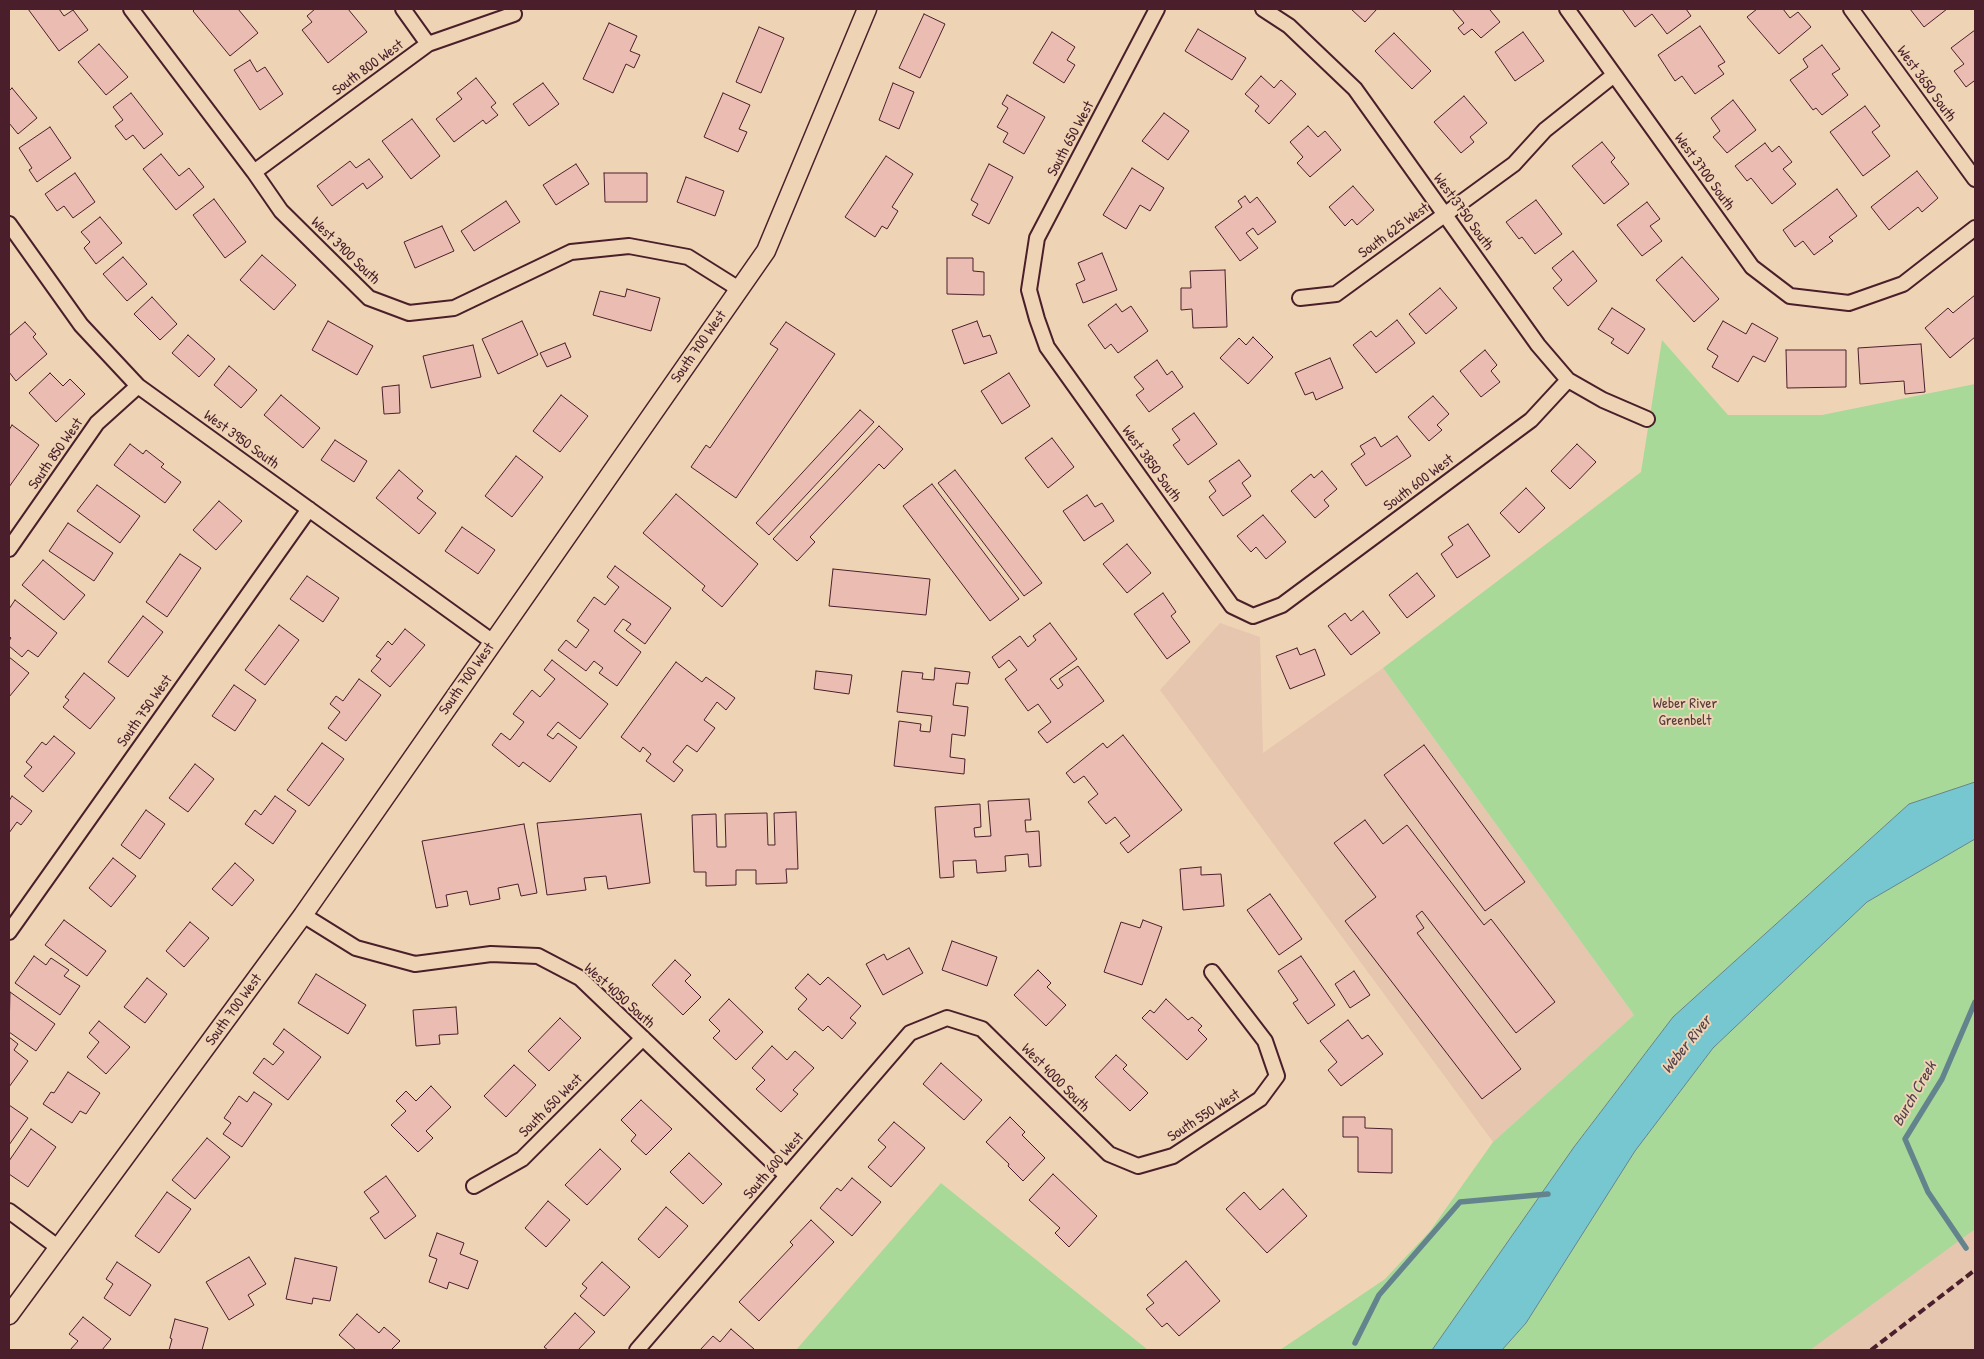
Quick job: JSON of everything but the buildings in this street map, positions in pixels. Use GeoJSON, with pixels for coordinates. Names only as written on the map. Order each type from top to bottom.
{"type":"FeatureCollection","features":[{"type":"Feature","properties":{"kind":"street","name":"West 3900 South"},"geometry":{"type":"LineString","coordinates":[[131,9],[254,172],[281,212],[369,298],[409,313],[454,308],[570,252],[629,246],[688,257],[739,289]]}},
{"type":"Feature","properties":{"kind":"street"},"geometry":{"type":"LineString","coordinates":[[403,9],[428,44]]}},
{"type":"Feature","properties":{"kind":"street","name":"South 700 West"},"geometry":{"type":"LineString","coordinates":[[9,1315],[303,915],[766,251],[867,9]]}},
{"type":"Feature","properties":{"kind":"street","name":"South 650 West"},"geometry":{"type":"LineString","coordinates":[[1029,290],[1037,238],[1157,9]]}},
{"type":"Feature","properties":{"kind":"street","name":"West 3750 South"},"geometry":{"type":"LineString","coordinates":[[1263,9],[1289,26],[1354,89],[1538,346],[1568,380],[1602,400],[1647,419]]}},
{"type":"Feature","properties":{"kind":"street","name":"West 3700 South"},"geometry":{"type":"LineString","coordinates":[[1567,9],[1752,267],[1790,296],[1849,303],[1903,284],[1975,228]]}},
{"type":"Feature","properties":{"kind":"street","name":"West 3650 South"},"geometry":{"type":"LineString","coordinates":[[1851,9],[1975,179]]}},
{"type":"Feature","properties":{"kind":"street","name":"South 800 West"},"geometry":{"type":"LineString","coordinates":[[254,172],[428,44],[514,14]]}},
{"type":"Feature","properties":{"kind":"street","name":"South 625 West"},"geometry":{"type":"LineString","coordinates":[[1300,298],[1336,294],[1514,164],[1544,130],[1614,75]]}},
{"type":"Feature","properties":{"kind":"street","name":"West 3950 South"},"geometry":{"type":"LineString","coordinates":[[9,224],[82,325],[138,386],[493,642]]}},
{"type":"Feature","properties":{"kind":"street","name":"West 3850 South"},"geometry":{"type":"LineString","coordinates":[[1029,290],[1036,319],[1047,347],[1232,606],[1253,616],[1282,605]]}},
{"type":"Feature","properties":{"kind":"street","name":"South 600 West"},"geometry":{"type":"LineString","coordinates":[[1282,605],[1531,420],[1568,380]]}},
{"type":"Feature","properties":{"kind":"street","name":"South 850 West"},"geometry":{"type":"LineString","coordinates":[[9,549],[13,532],[97,423],[138,386]]}},
{"type":"Feature","properties":{"kind":"street","name":"South 750 West"},"geometry":{"type":"LineString","coordinates":[[9,932],[309,509]]}},
{"type":"Feature","properties":{"kind":"street","name":"West 4050 South"},"geometry":{"type":"LineString","coordinates":[[303,915],[356,948],[415,964],[491,954],[538,956],[580,978],[787,1176]]}},
{"type":"Feature","properties":{"kind":"street","name":"South 550 West"},"geometry":{"type":"LineString","coordinates":[[1138,1166],[1173,1156],[1260,1099],[1277,1076],[1265,1040],[1212,972]]}},
{"type":"Feature","properties":{"kind":"street","name":"South 600 West"},"geometry":{"type":"LineString","coordinates":[[637,1350],[910,1033],[947,1018]]}},
{"type":"Feature","properties":{"kind":"street","name":"West 4000 South"},"geometry":{"type":"LineString","coordinates":[[947,1018],[982,1029],[1109,1154],[1138,1166]]}},
{"type":"Feature","properties":{"kind":"street","name":"South 650 West"},"geometry":{"type":"LineString","coordinates":[[474,1186],[522,1158],[643,1038]]}},
{"type":"Feature","properties":{"kind":"street"},"geometry":{"type":"LineString","coordinates":[[9,1211],[59,1248]]}},
{"type":"Feature","properties":{"kind":"shaded area"},"geometry":{"type":"Polygon","coordinates":[[[1220,623],[1260,637],[1263,753],[1383,668],[1634,1015],[1493,1142],[1160,690],[1220,623]]]}},
{"type":"Feature","properties":{"kind":"shaded area"},"geometry":{"type":"Polygon","coordinates":[[[1975,1197],[1975,1350],[1775,1350],[1975,1197]]]}},
{"type":"Feature","properties":{"kind":"green space","name":"Weber River Greenbelt"},"geometry":{"type":"Polygon","coordinates":[[[1662,340],[1728,415],[1822,415],[1975,384],[1975,782],[1909,804],[1673,1017],[1578,1141],[1432,1350],[1280,1350],[1385,1279],[1430,1231],[1493,1142],[1634,1015],[1383,668],[1641,472],[1662,340]]]}},
{"type":"Feature","properties":{"kind":"green space"},"geometry":{"type":"Polygon","coordinates":[[[1975,839],[1975,1229],[1810,1350],[1502,1350],[1526,1323],[1635,1151],[1713,1048],[1867,902],[1975,839]]]}},
{"type":"Feature","properties":{"kind":"green space"},"geometry":{"type":"Polygon","coordinates":[[[941,1183],[1148,1350],[796,1350],[941,1183]]]}},
{"type":"Feature","properties":{"kind":"water","name":"Weber River"},"geometry":{"type":"Polygon","coordinates":[[[1975,782],[1975,839],[1867,902],[1713,1048],[1635,1151],[1526,1323],[1502,1350],[1432,1350],[1574,1147],[1673,1017],[1909,804],[1975,782]]]}},
{"type":"Feature","properties":{"kind":"waterway","name":"Burch Creek"},"geometry":{"type":"LineString","coordinates":[[1966,1248],[1928,1192],[1905,1139],[1942,1079],[1975,1002]]}},
{"type":"Feature","properties":{"kind":"waterway"},"geometry":{"type":"LineString","coordinates":[[1355,1343],[1379,1295],[1460,1202],[1548,1194]]}},
{"type":"Feature","properties":{"kind":"railway"},"geometry":{"type":"LineString","coordinates":[[1871,1350],[1975,1270]]}}]}
